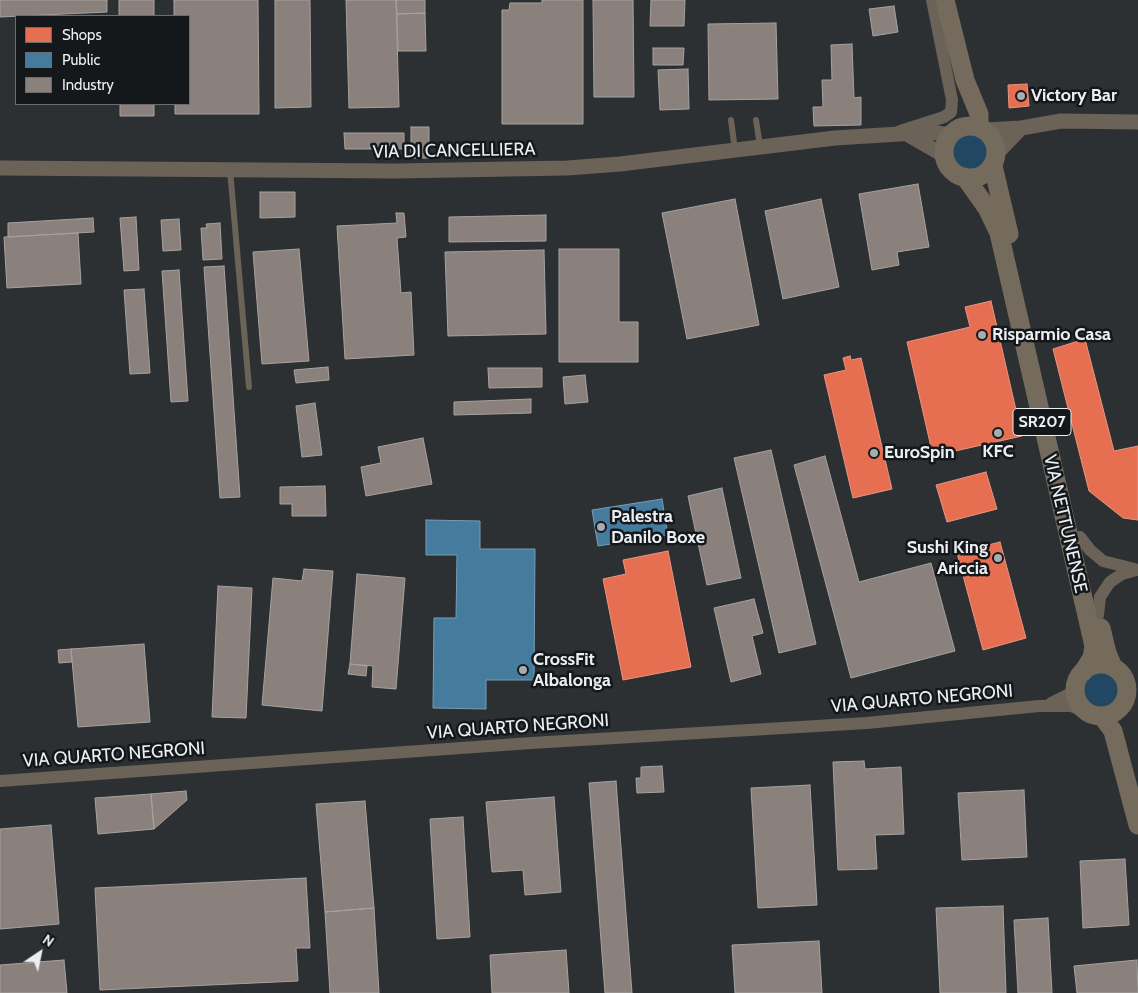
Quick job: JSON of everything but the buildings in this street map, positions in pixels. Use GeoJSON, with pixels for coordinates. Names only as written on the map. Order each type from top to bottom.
{"type":"FeatureCollection","features":[{"type":"Feature","properties":{"kind":"main road","name":"VIA NETTUNENSE"},"geometry":{"type":"LineString","coordinates":[[945,0],[965,80],[978,107],[982,128],[994,140],[995,159],[1106,652],[1114,667]]}},
{"type":"Feature","properties":{"kind":"main road","name":"VIA NETTUNENSE"},"geometry":{"type":"LineString","coordinates":[[965,80],[964,107],[954,132],[945,145],[945,156],[951,170],[964,177],[987,208],[999,233],[1094,646],[1092,658],[1083,672]]}},
{"type":"Feature","properties":{"kind":"main road"},"geometry":{"type":"LineString","coordinates":[[954,132],[972,125],[982,128]]}},
{"type":"Feature","properties":{"kind":"main road"},"geometry":{"type":"LineString","coordinates":[[964,177],[981,176],[995,159]]}},
{"type":"Feature","properties":{"kind":"main road"},"geometry":{"type":"LineString","coordinates":[[1083,672],[1098,664],[1114,667]]}},
{"type":"Feature","properties":{"kind":"main road","name":"SR207"},"geometry":{"type":"LineString","coordinates":[[1105,718],[1124,704],[1128,692],[1126,680],[1114,667]]}},
{"type":"Feature","properties":{"kind":"main road","name":"SR207"},"geometry":{"type":"LineString","coordinates":[[1075,691],[1078,677],[1083,672]]}},
{"type":"Feature","properties":{"kind":"main road"},"geometry":{"type":"LineString","coordinates":[[1075,691],[1079,704],[1105,718],[1138,825]]}},
{"type":"Feature","properties":{"kind":"street"},"geometry":{"type":"LineString","coordinates":[[932,0],[948,76],[952,100],[951,112],[944,118],[902,129],[902,134],[945,156]]}},
{"type":"Feature","properties":{"kind":"street"},"geometry":{"type":"LineString","coordinates":[[982,128],[1021,128],[1061,121],[1138,122]]}},
{"type":"Feature","properties":{"kind":"street"},"geometry":{"type":"LineString","coordinates":[[995,159],[1021,128]]}},
{"type":"Feature","properties":{"kind":"street","name":"VIA DI CANCELLIERA"},"geometry":{"type":"LineString","coordinates":[[0,168],[396,171],[567,168],[760,147],[902,134],[954,132]]}},
{"type":"Feature","properties":{"kind":"street"},"geometry":{"type":"LineString","coordinates":[[1080,537],[1090,550],[1103,561],[1138,571]]}},
{"type":"Feature","properties":{"kind":"street"},"geometry":{"type":"LineString","coordinates":[[1098,615],[1100,597],[1110,582],[1122,574],[1138,571]]}},
{"type":"Feature","properties":{"kind":"street","name":"VIA QUARTO NEGRONI"},"geometry":{"type":"LineString","coordinates":[[1039,706],[1057,701],[1075,691]]}},
{"type":"Feature","properties":{"kind":"street","name":"VIA QUARTO NEGRONI"},"geometry":{"type":"LineString","coordinates":[[0,781],[521,744],[867,723],[1039,706],[1071,706],[1105,718]]}},
{"type":"Feature","properties":{"kind":"lane"},"geometry":{"type":"LineString","coordinates":[[731,120],[734,150]]}},
{"type":"Feature","properties":{"kind":"lane"},"geometry":{"type":"LineString","coordinates":[[756,120],[760,147]]}},
{"type":"Feature","properties":{"kind":"lane"},"geometry":{"type":"LineString","coordinates":[[230,169],[249,387]]}},
{"type":"Feature","properties":{"kind":"shaded area"},"geometry":{"type":"Polygon","coordinates":[[[971,133],[984,139],[990,152],[984,165],[971,171],[958,165],[952,152],[958,139],[971,133]]]}},
{"type":"Feature","properties":{"kind":"shaded area"},"geometry":{"type":"Polygon","coordinates":[[[1096,667],[1106,667],[1118,673],[1123,681],[1123,699],[1118,707],[1110,712],[1096,713],[1088,710],[1081,703],[1078,695],[1078,685],[1081,677],[1088,670],[1096,667]]]}},
{"type":"Feature","properties":{"kind":"place","name":"Victory Bar"},"geometry":{"type":"Point","coordinates":[1021,96]}},
{"type":"Feature","properties":{"kind":"place","name":"Risparmio Casa"},"geometry":{"type":"Point","coordinates":[982,335]}},
{"type":"Feature","properties":{"kind":"place","name":"KFC"},"geometry":{"type":"Point","coordinates":[998,433]}},
{"type":"Feature","properties":{"kind":"place","name":"EuroSpin"},"geometry":{"type":"Point","coordinates":[874,453]}},
{"type":"Feature","properties":{"kind":"place","name":"Palestra Danilo Boxe"},"geometry":{"type":"Point","coordinates":[601,527]}},
{"type":"Feature","properties":{"kind":"place","name":"Sushi King Ariccia"},"geometry":{"type":"Point","coordinates":[998,558]}},
{"type":"Feature","properties":{"kind":"place","name":"CrossFit Albalonga"},"geometry":{"type":"Point","coordinates":[523,670]}}]}
